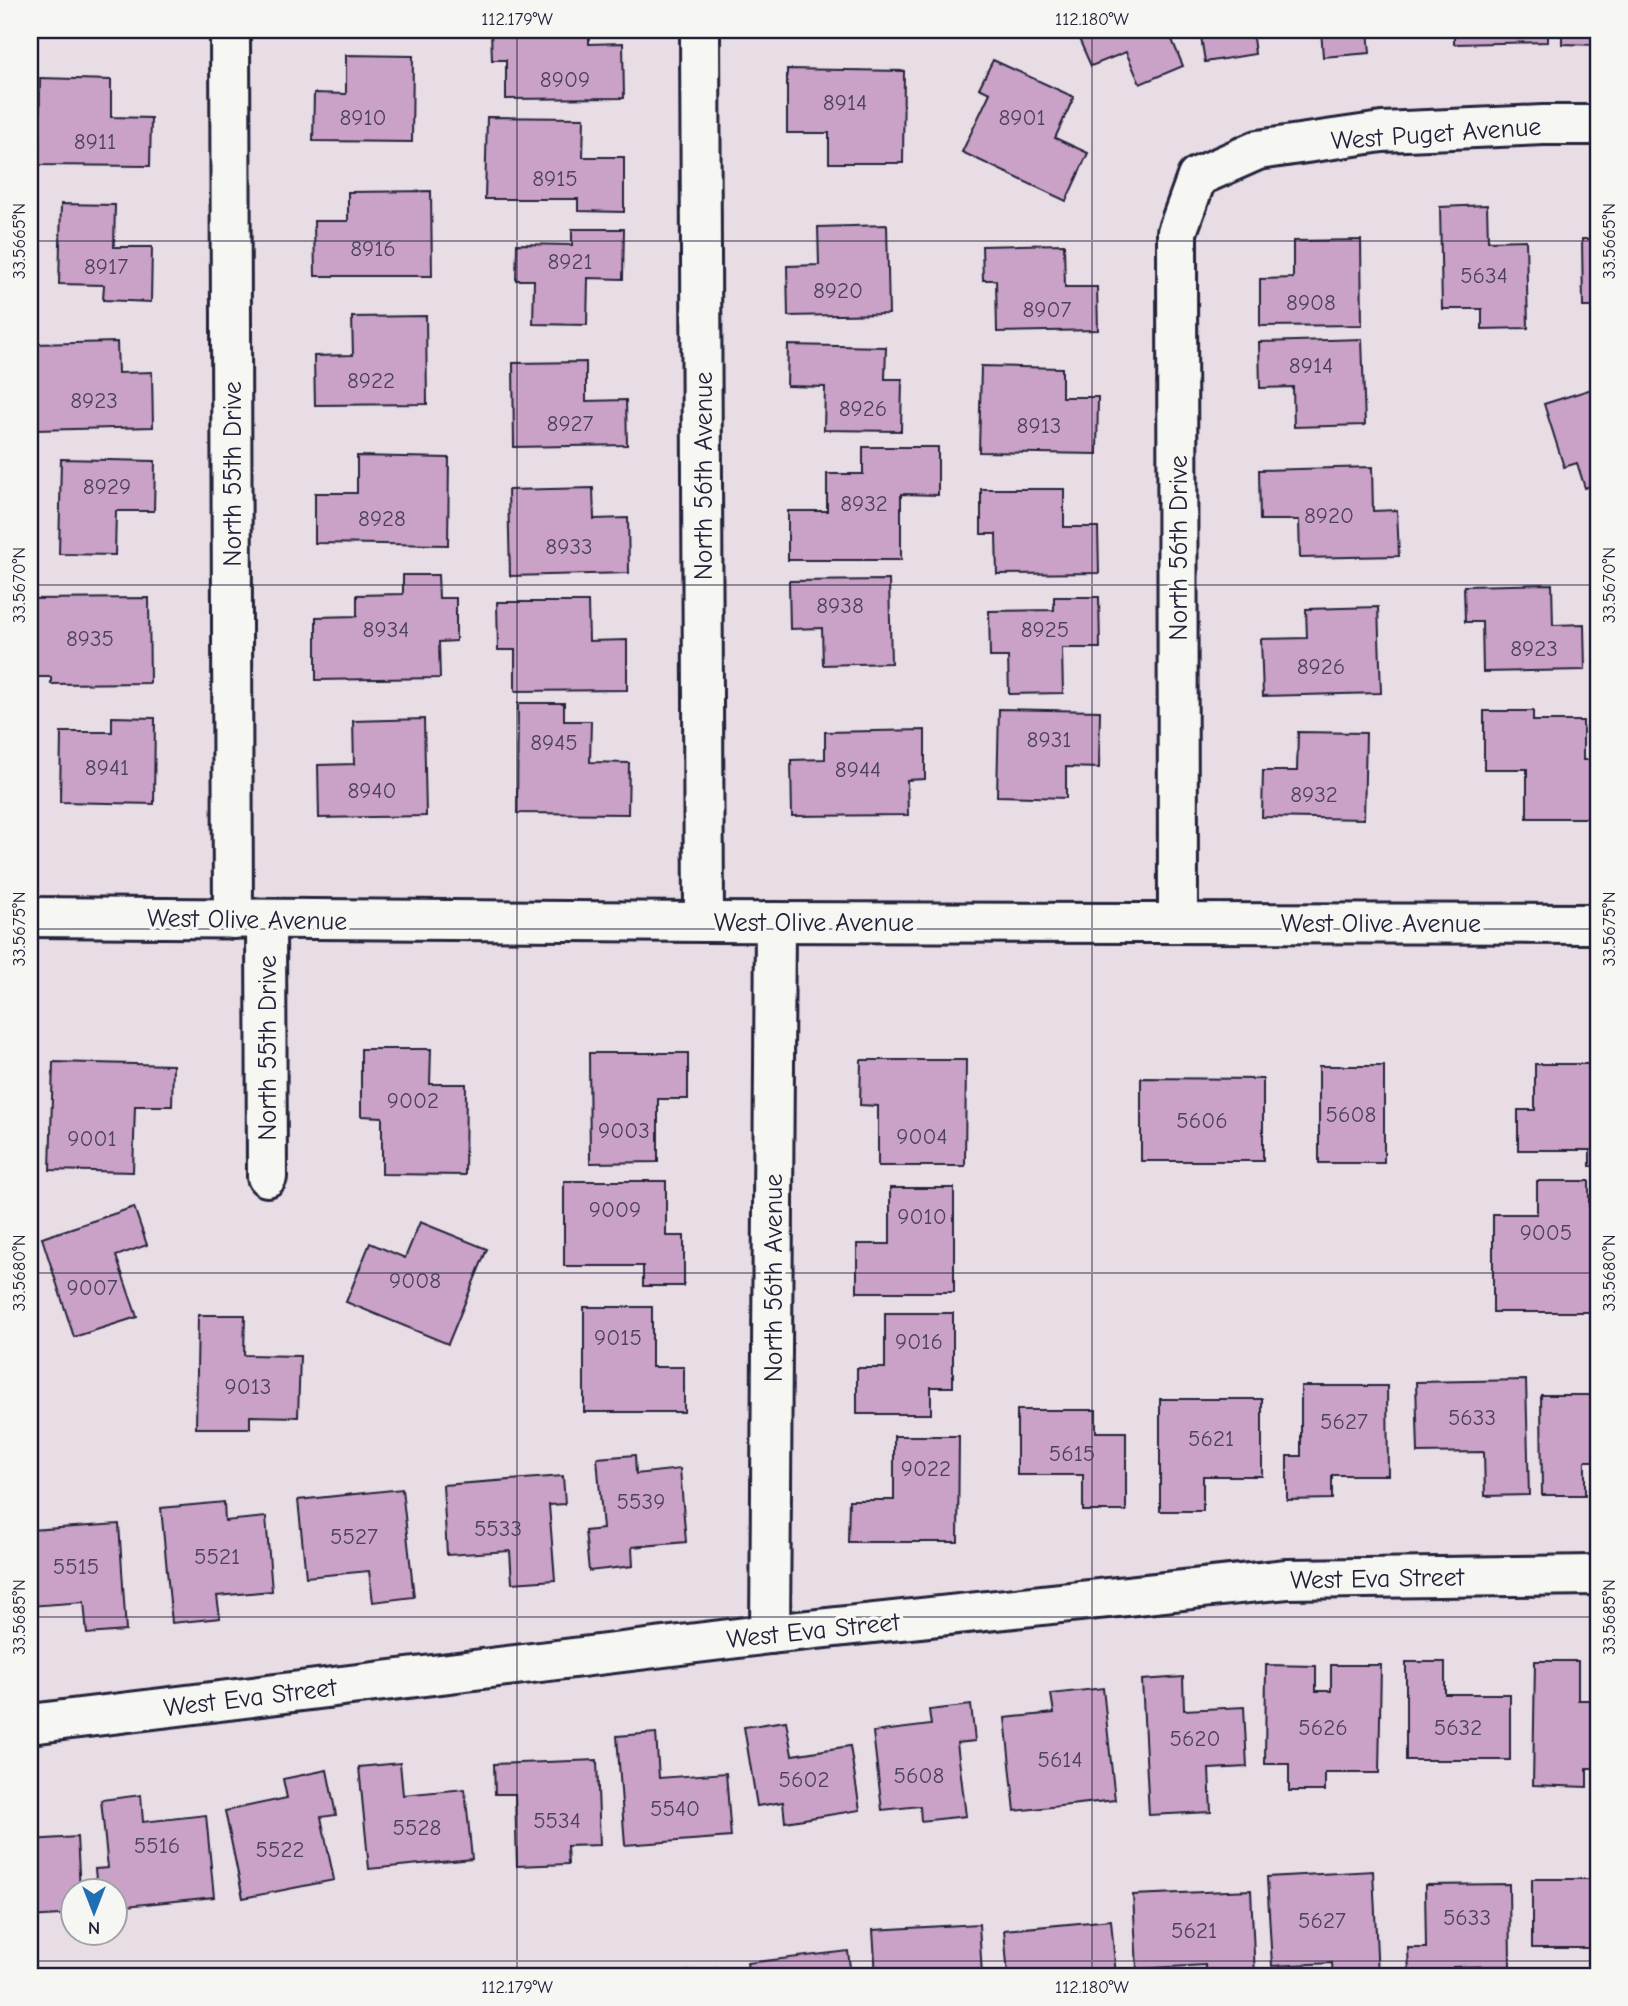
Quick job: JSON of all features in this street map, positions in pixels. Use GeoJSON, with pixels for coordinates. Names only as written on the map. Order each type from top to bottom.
{"type":"FeatureCollection","features":[{"type":"Feature","properties":{"kind":"street","name":"North 55th Drive"},"geometry":{"type":"LineString","coordinates":[[230,30],[250,919],[267,1177]]}},
{"type":"Feature","properties":{"kind":"street","name":"North 56th Avenue"},"geometry":{"type":"LineString","coordinates":[[700,30],[704,922]]}},
{"type":"Feature","properties":{"kind":"street","name":"West Puget Avenue"},"geometry":{"type":"LineString","coordinates":[[1196,177],[1258,150],[1382,132],[1598,125]]}},
{"type":"Feature","properties":{"kind":"street","name":"North 56th Drive"},"geometry":{"type":"LineString","coordinates":[[1178,922],[1177,232],[1196,177]]}},
{"type":"Feature","properties":{"kind":"street","name":"West Olive Avenue"},"geometry":{"type":"LineString","coordinates":[[30,917],[1598,924]]}},
{"type":"Feature","properties":{"kind":"street","name":"North 56th Avenue"},"geometry":{"type":"LineString","coordinates":[[770,1634],[775,922]]}},
{"type":"Feature","properties":{"kind":"street","name":"West Eva Street"},"geometry":{"type":"LineString","coordinates":[[30,1724],[770,1634],[1287,1579],[1598,1575]]}},
{"type":"Feature","properties":{"kind":"building"},"geometry":{"type":"Polygon","coordinates":[[[491,30],[589,30],[589,44],[623,43],[624,98],[506,99],[506,60],[492,60],[491,30]]]}},
{"type":"Feature","properties":{"kind":"building"},"geometry":{"type":"Polygon","coordinates":[[[818,30],[898,30],[898,34],[818,36],[818,30]]]}},
{"type":"Feature","properties":{"kind":"building"},"geometry":{"type":"Polygon","coordinates":[[[1075,30],[1168,30],[1183,66],[1140,84],[1126,52],[1091,66],[1075,30]]]}},
{"type":"Feature","properties":{"kind":"building"},"geometry":{"type":"Polygon","coordinates":[[[1200,30],[1252,30],[1255,54],[1205,62],[1200,30]]]}},
{"type":"Feature","properties":{"kind":"building"},"geometry":{"type":"Polygon","coordinates":[[[1321,30],[1368,30],[1370,53],[1323,57],[1321,30]]]}},
{"type":"Feature","properties":{"kind":"building"},"geometry":{"type":"Polygon","coordinates":[[[1454,30],[1548,30],[1548,42],[1454,44],[1454,30]]]}},
{"type":"Feature","properties":{"kind":"building"},"geometry":{"type":"Polygon","coordinates":[[[1562,30],[1598,30],[1598,45],[1562,44],[1562,30]]]}},
{"type":"Feature","properties":{"kind":"building"},"geometry":{"type":"Polygon","coordinates":[[[346,55],[413,56],[412,142],[313,141],[314,93],[346,94],[346,55]]]}},
{"type":"Feature","properties":{"kind":"building"},"geometry":{"type":"Polygon","coordinates":[[[993,60],[1074,97],[1055,138],[1088,153],[1066,201],[962,152],[990,93],[979,88],[993,60]]]}},
{"type":"Feature","properties":{"kind":"building"},"geometry":{"type":"Polygon","coordinates":[[[787,69],[904,71],[903,163],[829,163],[829,133],[787,133],[787,69]]]}},
{"type":"Feature","properties":{"kind":"building"},"geometry":{"type":"Polygon","coordinates":[[[40,78],[111,80],[111,117],[151,118],[150,166],[39,165],[40,78]]]}},
{"type":"Feature","properties":{"kind":"building"},"geometry":{"type":"Polygon","coordinates":[[[487,117],[584,118],[583,157],[624,157],[624,212],[578,211],[578,199],[485,199],[487,117]]]}},
{"type":"Feature","properties":{"kind":"building"},"geometry":{"type":"Polygon","coordinates":[[[431,191],[432,276],[315,276],[314,221],[348,221],[348,192],[431,191]]]}},
{"type":"Feature","properties":{"kind":"building"},"geometry":{"type":"Polygon","coordinates":[[[61,204],[115,205],[114,247],[152,247],[151,302],[103,300],[104,285],[59,284],[61,204]]]}},
{"type":"Feature","properties":{"kind":"building"},"geometry":{"type":"Polygon","coordinates":[[[1487,205],[1488,241],[1526,240],[1528,328],[1482,329],[1482,309],[1442,309],[1440,207],[1487,205]]]}},
{"type":"Feature","properties":{"kind":"building"},"geometry":{"type":"Polygon","coordinates":[[[887,225],[889,314],[788,316],[787,266],[819,265],[818,227],[887,225]]]}},
{"type":"Feature","properties":{"kind":"building"},"geometry":{"type":"Polygon","coordinates":[[[572,229],[624,229],[623,279],[588,278],[587,325],[533,324],[534,280],[516,280],[517,244],[572,245],[572,229]]]}},
{"type":"Feature","properties":{"kind":"building"},"geometry":{"type":"Polygon","coordinates":[[[1582,239],[1598,239],[1598,307],[1583,307],[1582,239]]]}},
{"type":"Feature","properties":{"kind":"building"},"geometry":{"type":"Polygon","coordinates":[[[1361,240],[1362,325],[1260,326],[1260,279],[1293,278],[1293,241],[1361,240]]]}},
{"type":"Feature","properties":{"kind":"building"},"geometry":{"type":"Polygon","coordinates":[[[1064,244],[1065,287],[1097,287],[1098,330],[997,332],[996,280],[983,280],[982,246],[1064,244]]]}},
{"type":"Feature","properties":{"kind":"building"},"geometry":{"type":"Polygon","coordinates":[[[426,316],[427,404],[315,405],[314,356],[353,355],[352,317],[426,316]]]}},
{"type":"Feature","properties":{"kind":"building"},"geometry":{"type":"Polygon","coordinates":[[[1362,339],[1365,425],[1294,427],[1293,387],[1260,388],[1259,342],[1362,339]]]}},
{"type":"Feature","properties":{"kind":"building"},"geometry":{"type":"Polygon","coordinates":[[[117,342],[118,373],[152,372],[153,427],[36,430],[34,344],[117,342]]]}},
{"type":"Feature","properties":{"kind":"building"},"geometry":{"type":"Polygon","coordinates":[[[788,345],[886,347],[885,379],[902,379],[901,431],[824,430],[825,387],[787,386],[788,345]]]}},
{"type":"Feature","properties":{"kind":"building"},"geometry":{"type":"Polygon","coordinates":[[[586,362],[586,401],[626,400],[627,445],[514,447],[513,363],[586,362]]]}},
{"type":"Feature","properties":{"kind":"building"},"geometry":{"type":"Polygon","coordinates":[[[981,366],[1062,368],[1062,397],[1098,397],[1097,454],[979,452],[981,366]]]}},
{"type":"Feature","properties":{"kind":"building"},"geometry":{"type":"Polygon","coordinates":[[[1598,387],[1598,483],[1585,488],[1577,463],[1564,467],[1544,404],[1598,387]]]}},
{"type":"Feature","properties":{"kind":"building"},"geometry":{"type":"Polygon","coordinates":[[[863,447],[938,447],[938,495],[901,494],[901,560],[788,560],[788,511],[827,511],[827,474],[863,474],[863,447]]]}},
{"type":"Feature","properties":{"kind":"building"},"geometry":{"type":"Polygon","coordinates":[[[357,456],[449,458],[448,545],[315,543],[315,493],[357,493],[357,456]]]}},
{"type":"Feature","properties":{"kind":"building"},"geometry":{"type":"Polygon","coordinates":[[[61,459],[155,461],[154,511],[116,511],[115,555],[59,554],[61,459]]]}},
{"type":"Feature","properties":{"kind":"building"},"geometry":{"type":"Polygon","coordinates":[[[1372,467],[1373,511],[1397,510],[1399,556],[1300,558],[1299,520],[1260,520],[1259,470],[1372,467]]]}},
{"type":"Feature","properties":{"kind":"building"},"geometry":{"type":"Polygon","coordinates":[[[593,488],[594,519],[628,518],[629,573],[510,576],[508,490],[593,488]]]}},
{"type":"Feature","properties":{"kind":"building"},"geometry":{"type":"Polygon","coordinates":[[[981,489],[1064,489],[1064,527],[1098,527],[1099,573],[997,574],[996,534],[981,534],[981,489]]]}},
{"type":"Feature","properties":{"kind":"building"},"geometry":{"type":"Polygon","coordinates":[[[403,575],[438,575],[439,598],[456,598],[456,641],[439,642],[440,678],[316,680],[316,617],[357,616],[357,595],[403,594],[403,575]]]}},
{"type":"Feature","properties":{"kind":"building"},"geometry":{"type":"Polygon","coordinates":[[[889,580],[891,663],[823,665],[822,628],[790,629],[789,581],[889,580]]]}},
{"type":"Feature","properties":{"kind":"building"},"geometry":{"type":"Polygon","coordinates":[[[1552,584],[1553,625],[1584,624],[1585,670],[1483,672],[1482,622],[1465,622],[1464,586],[1552,584]]]}},
{"type":"Feature","properties":{"kind":"building"},"geometry":{"type":"Polygon","coordinates":[[[1054,597],[1099,597],[1100,648],[1062,648],[1063,693],[1009,694],[1008,657],[990,657],[989,611],[1054,610],[1054,597]]]}},
{"type":"Feature","properties":{"kind":"building"},"geometry":{"type":"Polygon","coordinates":[[[149,598],[150,683],[51,684],[51,677],[30,677],[30,599],[149,598]]]}},
{"type":"Feature","properties":{"kind":"building"},"geometry":{"type":"Polygon","coordinates":[[[497,602],[588,602],[589,641],[627,640],[627,690],[515,691],[515,650],[498,650],[497,602]]]}},
{"type":"Feature","properties":{"kind":"building"},"geometry":{"type":"Polygon","coordinates":[[[1378,607],[1381,693],[1263,696],[1261,639],[1307,638],[1306,609],[1378,607]]]}},
{"type":"Feature","properties":{"kind":"building"},"geometry":{"type":"Polygon","coordinates":[[[518,703],[564,703],[564,721],[591,721],[590,762],[629,763],[628,814],[517,813],[518,703]]]}},
{"type":"Feature","properties":{"kind":"building"},"geometry":{"type":"Polygon","coordinates":[[[999,709],[1100,711],[1099,768],[1066,767],[1066,798],[997,796],[999,709]]]}},
{"type":"Feature","properties":{"kind":"building"},"geometry":{"type":"Polygon","coordinates":[[[1484,711],[1533,711],[1533,721],[1583,721],[1583,760],[1598,760],[1598,818],[1527,818],[1527,769],[1484,769],[1484,711]]]}},
{"type":"Feature","properties":{"kind":"building"},"geometry":{"type":"Polygon","coordinates":[[[112,717],[155,718],[154,804],[60,802],[61,732],[112,732],[112,717]]]}},
{"type":"Feature","properties":{"kind":"building"},"geometry":{"type":"Polygon","coordinates":[[[424,719],[426,816],[319,818],[318,765],[354,764],[353,721],[424,719]]]}},
{"type":"Feature","properties":{"kind":"building"},"geometry":{"type":"Polygon","coordinates":[[[925,730],[925,779],[907,780],[908,815],[792,816],[791,760],[825,759],[825,732],[925,730]]]}},
{"type":"Feature","properties":{"kind":"building"},"geometry":{"type":"Polygon","coordinates":[[[1298,732],[1366,733],[1364,819],[1262,817],[1263,771],[1297,771],[1298,732]]]}},
{"type":"Feature","properties":{"kind":"building"},"geometry":{"type":"Polygon","coordinates":[[[361,1049],[431,1049],[430,1084],[466,1084],[465,1175],[382,1174],[382,1117],[361,1116],[361,1049]]]}},
{"type":"Feature","properties":{"kind":"building"},"geometry":{"type":"Polygon","coordinates":[[[589,1053],[688,1053],[688,1099],[658,1099],[658,1162],[590,1163],[589,1053]]]}},
{"type":"Feature","properties":{"kind":"building"},"geometry":{"type":"Polygon","coordinates":[[[861,1060],[966,1060],[965,1166],[878,1166],[878,1106],[860,1105],[861,1060]]]}},
{"type":"Feature","properties":{"kind":"building"},"geometry":{"type":"Polygon","coordinates":[[[53,1062],[173,1065],[172,1106],[135,1106],[133,1172],[50,1170],[53,1062]]]}},
{"type":"Feature","properties":{"kind":"building"},"geometry":{"type":"Polygon","coordinates":[[[1535,1064],[1598,1064],[1598,1166],[1590,1166],[1590,1150],[1518,1150],[1518,1110],[1535,1110],[1535,1064]]]}},
{"type":"Feature","properties":{"kind":"building"},"geometry":{"type":"Polygon","coordinates":[[[1319,1066],[1384,1066],[1384,1163],[1319,1163],[1319,1066]]]}},
{"type":"Feature","properties":{"kind":"building"},"geometry":{"type":"Polygon","coordinates":[[[1141,1078],[1263,1079],[1263,1161],[1141,1161],[1141,1078]]]}},
{"type":"Feature","properties":{"kind":"building"},"geometry":{"type":"Polygon","coordinates":[[[564,1181],[666,1181],[666,1236],[684,1236],[684,1286],[643,1286],[643,1266],[564,1266],[564,1181]]]}},
{"type":"Feature","properties":{"kind":"building"},"geometry":{"type":"Polygon","coordinates":[[[1537,1181],[1589,1181],[1589,1207],[1598,1207],[1595,1312],[1493,1312],[1493,1214],[1537,1214],[1537,1181]]]}},
{"type":"Feature","properties":{"kind":"building"},"geometry":{"type":"Polygon","coordinates":[[[890,1188],[954,1188],[954,1292],[857,1292],[857,1244],[890,1244],[890,1188]]]}},
{"type":"Feature","properties":{"kind":"building"},"geometry":{"type":"Polygon","coordinates":[[[134,1207],[147,1245],[116,1256],[137,1317],[74,1337],[42,1238],[134,1207]]]}},
{"type":"Feature","properties":{"kind":"building"},"geometry":{"type":"Polygon","coordinates":[[[420,1222],[487,1249],[448,1344],[346,1302],[370,1243],[405,1258],[420,1222]]]}},
{"type":"Feature","properties":{"kind":"building"},"geometry":{"type":"Polygon","coordinates":[[[584,1307],[652,1307],[652,1367],[684,1367],[684,1412],[584,1412],[584,1307]]]}},
{"type":"Feature","properties":{"kind":"building"},"geometry":{"type":"Polygon","coordinates":[[[885,1313],[953,1313],[953,1387],[931,1387],[931,1414],[857,1414],[857,1368],[885,1368],[885,1313]]]}},
{"type":"Feature","properties":{"kind":"building"},"geometry":{"type":"Polygon","coordinates":[[[198,1315],[245,1315],[244,1355],[300,1356],[298,1417],[250,1416],[250,1428],[196,1428],[198,1315]]]}},
{"type":"Feature","properties":{"kind":"building"},"geometry":{"type":"Polygon","coordinates":[[[1526,1380],[1529,1495],[1485,1496],[1484,1452],[1418,1453],[1416,1382],[1526,1380]]]}},
{"type":"Feature","properties":{"kind":"building"},"geometry":{"type":"Polygon","coordinates":[[[1301,1386],[1387,1386],[1388,1475],[1332,1475],[1332,1499],[1287,1500],[1287,1456],[1301,1456],[1301,1386]]]}},
{"type":"Feature","properties":{"kind":"building"},"geometry":{"type":"Polygon","coordinates":[[[1541,1395],[1598,1395],[1598,1461],[1585,1461],[1585,1495],[1542,1495],[1541,1395]]]}},
{"type":"Feature","properties":{"kind":"building"},"geometry":{"type":"Polygon","coordinates":[[[1160,1399],[1262,1399],[1262,1476],[1203,1476],[1203,1511],[1160,1511],[1160,1399]]]}},
{"type":"Feature","properties":{"kind":"building"},"geometry":{"type":"Polygon","coordinates":[[[1017,1410],[1096,1410],[1096,1432],[1126,1432],[1126,1511],[1083,1511],[1083,1475],[1017,1475],[1017,1410]]]}},
{"type":"Feature","properties":{"kind":"building"},"geometry":{"type":"Polygon","coordinates":[[[894,1436],[959,1436],[958,1542],[848,1542],[849,1500],[894,1500],[894,1436]]]}},
{"type":"Feature","properties":{"kind":"building"},"geometry":{"type":"Polygon","coordinates":[[[635,1455],[636,1474],[680,1469],[686,1542],[632,1547],[633,1566],[589,1571],[585,1531],[603,1529],[597,1458],[635,1455]]]}},
{"type":"Feature","properties":{"kind":"building"},"geometry":{"type":"Polygon","coordinates":[[[563,1476],[565,1504],[549,1505],[555,1580],[512,1583],[510,1551],[447,1555],[443,1485],[563,1476]]]}},
{"type":"Feature","properties":{"kind":"building"},"geometry":{"type":"Polygon","coordinates":[[[402,1489],[414,1597],[373,1602],[369,1571],[306,1577],[298,1500],[402,1489]]]}},
{"type":"Feature","properties":{"kind":"building"},"geometry":{"type":"Polygon","coordinates":[[[224,1502],[225,1521],[266,1517],[272,1591],[217,1596],[220,1618],[172,1623],[161,1508],[224,1502]]]}},
{"type":"Feature","properties":{"kind":"building"},"geometry":{"type":"Polygon","coordinates":[[[119,1524],[126,1631],[87,1634],[84,1602],[30,1606],[30,1530],[119,1524]]]}},
{"type":"Feature","properties":{"kind":"building"},"geometry":{"type":"Polygon","coordinates":[[[1535,1661],[1578,1661],[1578,1700],[1598,1700],[1598,1768],[1587,1768],[1587,1787],[1533,1785],[1535,1661]]]}},
{"type":"Feature","properties":{"kind":"building"},"geometry":{"type":"Polygon","coordinates":[[[1406,1662],[1445,1662],[1445,1694],[1510,1694],[1510,1760],[1406,1760],[1406,1662]]]}},
{"type":"Feature","properties":{"kind":"building"},"geometry":{"type":"Polygon","coordinates":[[[1266,1665],[1316,1666],[1316,1691],[1331,1691],[1331,1665],[1381,1665],[1379,1773],[1325,1773],[1325,1791],[1289,1791],[1289,1764],[1265,1764],[1266,1665]]]}},
{"type":"Feature","properties":{"kind":"building"},"geometry":{"type":"Polygon","coordinates":[[[1183,1677],[1184,1710],[1244,1707],[1247,1767],[1209,1769],[1211,1812],[1149,1815],[1142,1680],[1183,1677]]]}},
{"type":"Feature","properties":{"kind":"building"},"geometry":{"type":"Polygon","coordinates":[[[1103,1688],[1115,1800],[1015,1811],[1005,1718],[1054,1713],[1051,1694],[1103,1688]]]}},
{"type":"Feature","properties":{"kind":"building"},"geometry":{"type":"Polygon","coordinates":[[[971,1705],[975,1741],[957,1743],[966,1816],[921,1821],[920,1806],[882,1810],[873,1732],[931,1725],[929,1710],[971,1705]]]}},
{"type":"Feature","properties":{"kind":"building"},"geometry":{"type":"Polygon","coordinates":[[[786,1721],[792,1755],[850,1746],[860,1810],[785,1822],[783,1802],[757,1806],[744,1727],[786,1721]]]}},
{"type":"Feature","properties":{"kind":"building"},"geometry":{"type":"Polygon","coordinates":[[[656,1733],[659,1778],[726,1773],[731,1837],[625,1845],[617,1736],[656,1733]]]}},
{"type":"Feature","properties":{"kind":"building"},"geometry":{"type":"Polygon","coordinates":[[[597,1760],[600,1845],[567,1846],[568,1864],[517,1866],[515,1794],[495,1794],[494,1764],[597,1760]]]}},
{"type":"Feature","properties":{"kind":"building"},"geometry":{"type":"Polygon","coordinates":[[[400,1763],[403,1795],[465,1789],[472,1859],[369,1869],[359,1767],[400,1763]]]}},
{"type":"Feature","properties":{"kind":"building"},"geometry":{"type":"Polygon","coordinates":[[[327,1770],[336,1815],[321,1817],[334,1880],[243,1898],[225,1811],[287,1798],[283,1779],[327,1770]]]}},
{"type":"Feature","properties":{"kind":"building"},"geometry":{"type":"Polygon","coordinates":[[[141,1795],[143,1822],[206,1815],[214,1897],[130,1906],[130,1876],[96,1876],[95,1869],[108,1868],[101,1800],[141,1795]]]}},
{"type":"Feature","properties":{"kind":"building"},"geometry":{"type":"Polygon","coordinates":[[[77,1837],[79,1876],[60,1876],[60,1915],[30,1917],[30,1840],[77,1837]]]}},
{"type":"Feature","properties":{"kind":"building"},"geometry":{"type":"Polygon","coordinates":[[[1373,1871],[1378,1976],[1333,1976],[1332,1963],[1272,1966],[1267,1877],[1373,1871]]]}},
{"type":"Feature","properties":{"kind":"building"},"geometry":{"type":"Polygon","coordinates":[[[1532,1879],[1598,1879],[1598,1948],[1532,1948],[1532,1879]]]}},
{"type":"Feature","properties":{"kind":"building"},"geometry":{"type":"Polygon","coordinates":[[[1509,1884],[1510,1966],[1453,1967],[1453,1976],[1409,1976],[1408,1948],[1426,1948],[1425,1885],[1509,1884]]]}},
{"type":"Feature","properties":{"kind":"building"},"geometry":{"type":"Polygon","coordinates":[[[1251,1890],[1255,1976],[1206,1976],[1205,1965],[1137,1969],[1133,1895],[1251,1890]]]}},
{"type":"Feature","properties":{"kind":"building"},"geometry":{"type":"Polygon","coordinates":[[[1111,1920],[1116,1976],[1008,1976],[1004,1930],[1111,1920]]]}},
{"type":"Feature","properties":{"kind":"building"},"geometry":{"type":"Polygon","coordinates":[[[979,1924],[982,1976],[876,1976],[873,1930],[979,1924]]]}},
{"type":"Feature","properties":{"kind":"building"},"geometry":{"type":"Polygon","coordinates":[[[848,1951],[851,1976],[749,1976],[747,1963],[848,1951]]]}},
{"type":"Feature","properties":{"kind":"building"},"geometry":{"type":"Polygon","coordinates":[[[721,1968],[722,1976],[643,1976],[721,1968]]]}}]}
